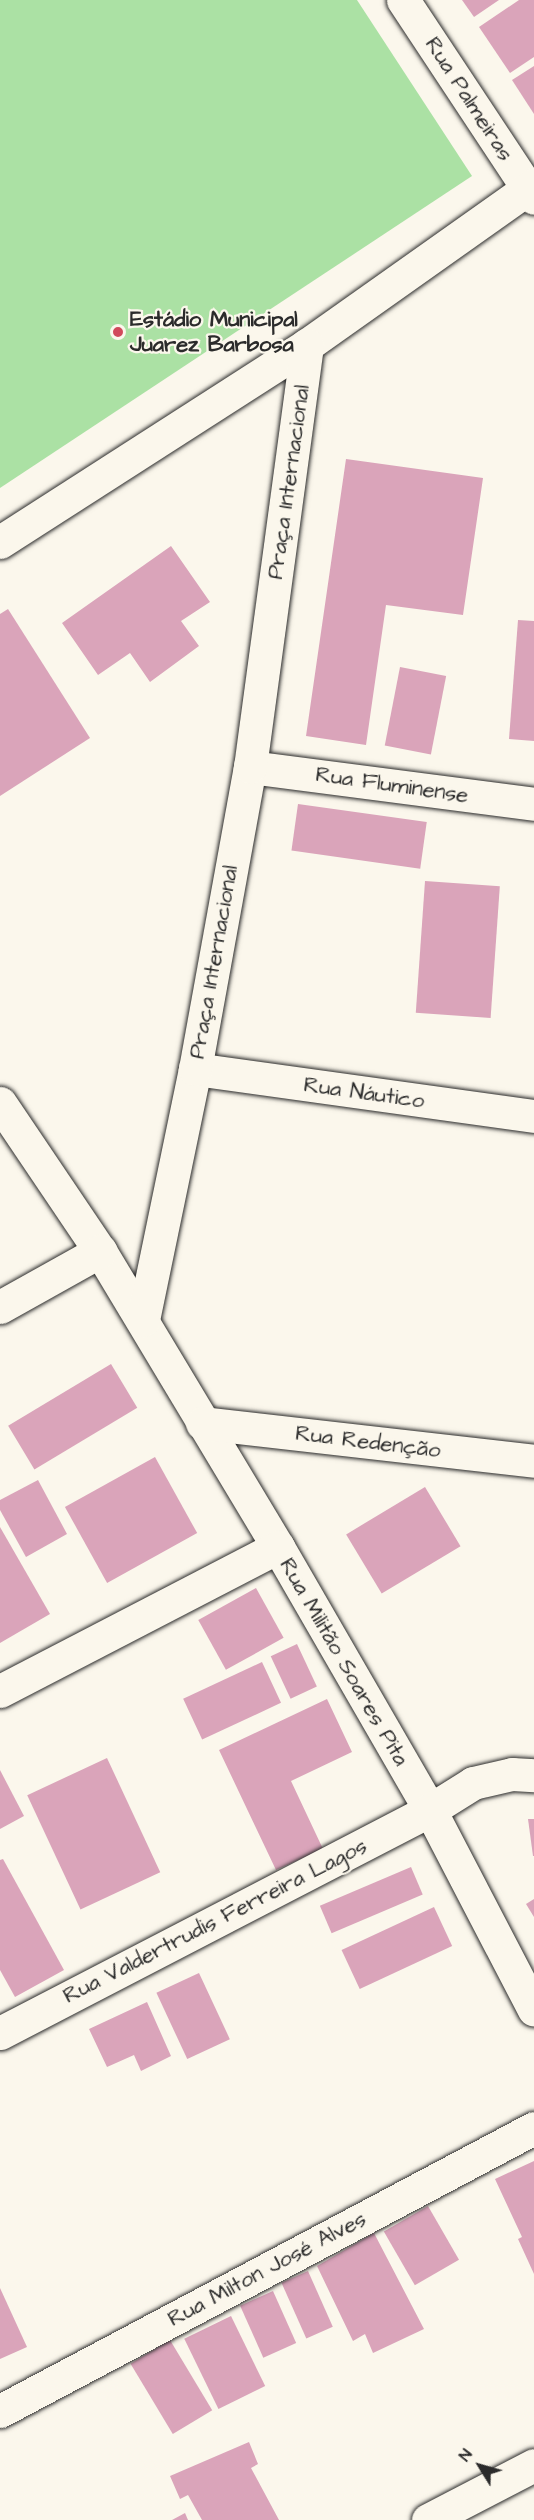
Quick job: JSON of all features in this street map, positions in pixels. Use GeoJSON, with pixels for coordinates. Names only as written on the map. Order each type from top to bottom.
{"type":"FeatureCollection","features":[{"type":"Feature","properties":{"kind":"street","name":"Rua Palmeiras"},"geometry":{"type":"LineString","coordinates":[[403,0],[532,190]]}},
{"type":"Feature","properties":{"kind":"street","name":"Praça Internacional"},"geometry":{"type":"LineString","coordinates":[[0,542],[308,345],[532,190]]}},
{"type":"Feature","properties":{"kind":"street","name":"Praça Internacional"},"geometry":{"type":"LineString","coordinates":[[143,1320],[195,1069],[250,767],[308,345]]}},
{"type":"Feature","properties":{"kind":"street","name":"Rua Fluminense"},"geometry":{"type":"LineString","coordinates":[[250,767],[534,804]]}},
{"type":"Feature","properties":{"kind":"street","name":"Rua Náutico"},"geometry":{"type":"LineString","coordinates":[[195,1069],[534,1116]]}},
{"type":"Feature","properties":{"kind":"street"},"geometry":{"type":"LineString","coordinates":[[0,1103],[100,1251],[143,1320]]}},
{"type":"Feature","properties":{"kind":"street"},"geometry":{"type":"LineString","coordinates":[[0,1307],[100,1251]]}},
{"type":"Feature","properties":{"kind":"street","name":"Rua Militão Soares Pita"},"geometry":{"type":"LineString","coordinates":[[143,1320],[430,1810],[534,2010]]}},
{"type":"Feature","properties":{"kind":"street","name":"Rua Redenção"},"geometry":{"type":"LineString","coordinates":[[202,1423],[534,1461]]}},
{"type":"Feature","properties":{"kind":"street"},"geometry":{"type":"LineString","coordinates":[[0,1691],[278,1547]]}},
{"type":"Feature","properties":{"kind":"street","name":"Rua Valdertrudis Ferreira Lagos"},"geometry":{"type":"LineString","coordinates":[[0,2033],[430,1810],[473,1783],[512,1774],[534,1775]]}},
{"type":"Feature","properties":{"kind":"street","name":"Rua Milton José Alves"},"geometry":{"type":"LineString","coordinates":[[0,2411],[534,2128]]}},
{"type":"Feature","properties":{"kind":"street"},"geometry":{"type":"LineString","coordinates":[[428,2520],[534,2465]]}},
{"type":"Feature","properties":{"kind":"green space","name":"Estádio Municipal Juarez Barbosa"},"geometry":{"type":"Polygon","coordinates":[[[0,0],[357,0],[472,176],[0,488],[0,0]]]}},
{"type":"Feature","properties":{"kind":"building"},"geometry":{"type":"Polygon","coordinates":[[[462,0],[499,0],[474,17],[462,0]]]}},
{"type":"Feature","properties":{"kind":"building"},"geometry":{"type":"Polygon","coordinates":[[[519,0],[534,0],[534,57],[510,73],[479,27],[519,0]]]}},
{"type":"Feature","properties":{"kind":"building"},"geometry":{"type":"Polygon","coordinates":[[[534,66],[534,114],[512,80],[534,66]]]}},
{"type":"Feature","properties":{"kind":"building"},"geometry":{"type":"Polygon","coordinates":[[[346,459],[483,478],[463,615],[386,605],[366,745],[306,736],[346,459]]]}},
{"type":"Feature","properties":{"kind":"building"},"geometry":{"type":"Polygon","coordinates":[[[171,546],[210,602],[181,621],[199,646],[150,682],[130,653],[98,675],[62,623],[171,546]]]}},
{"type":"Feature","properties":{"kind":"building"},"geometry":{"type":"Polygon","coordinates":[[[8,609],[90,738],[0,796],[0,614],[8,609]]]}},
{"type":"Feature","properties":{"kind":"building"},"geometry":{"type":"Polygon","coordinates":[[[518,620],[534,621],[534,741],[509,739],[518,620]]]}},
{"type":"Feature","properties":{"kind":"building"},"geometry":{"type":"Polygon","coordinates":[[[400,667],[446,676],[431,754],[385,746],[400,667]]]}},
{"type":"Feature","properties":{"kind":"building"},"geometry":{"type":"Polygon","coordinates":[[[298,804],[427,822],[420,869],[291,851],[298,804]]]}},
{"type":"Feature","properties":{"kind":"building"},"geometry":{"type":"Polygon","coordinates":[[[425,881],[500,886],[491,1018],[416,1013],[425,881]]]}},
{"type":"Feature","properties":{"kind":"building"},"geometry":{"type":"Polygon","coordinates":[[[111,1364],[137,1408],[34,1470],[8,1426],[111,1364]]]}},
{"type":"Feature","properties":{"kind":"building"},"geometry":{"type":"Polygon","coordinates":[[[155,1457],[197,1533],[107,1583],[65,1507],[155,1457]]]}},
{"type":"Feature","properties":{"kind":"building"},"geometry":{"type":"Polygon","coordinates":[[[38,1480],[67,1534],[26,1557],[0,1510],[0,1500],[38,1480]]]}},
{"type":"Feature","properties":{"kind":"building"},"geometry":{"type":"Polygon","coordinates":[[[425,1487],[461,1546],[382,1594],[346,1534],[425,1487]]]}},
{"type":"Feature","properties":{"kind":"building"},"geometry":{"type":"Polygon","coordinates":[[[0,1527],[50,1614],[0,1643],[0,1527]]]}},
{"type":"Feature","properties":{"kind":"building"},"geometry":{"type":"Polygon","coordinates":[[[256,1588],[284,1638],[226,1670],[198,1620],[256,1588]]]}},
{"type":"Feature","properties":{"kind":"building"},"geometry":{"type":"Polygon","coordinates":[[[297,1644],[317,1687],[291,1699],[271,1656],[297,1644]]]}},
{"type":"Feature","properties":{"kind":"building"},"geometry":{"type":"Polygon","coordinates":[[[262,1662],[281,1703],[202,1740],[183,1699],[262,1662]]]}},
{"type":"Feature","properties":{"kind":"building"},"geometry":{"type":"Polygon","coordinates":[[[327,1699],[352,1752],[291,1781],[323,1849],[276,1870],[219,1750],[327,1699]]]}},
{"type":"Feature","properties":{"kind":"building"},"geometry":{"type":"Polygon","coordinates":[[[107,1758],[160,1872],[80,1909],[27,1795],[107,1758]]]}},
{"type":"Feature","properties":{"kind":"building"},"geometry":{"type":"Polygon","coordinates":[[[0,1770],[24,1816],[0,1829],[0,1770]]]}},
{"type":"Feature","properties":{"kind":"building"},"geometry":{"type":"Polygon","coordinates":[[[528,1819],[534,1819],[534,1856],[533,1856],[528,1819]]]}},
{"type":"Feature","properties":{"kind":"building"},"geometry":{"type":"Polygon","coordinates":[[[3,1859],[64,1970],[15,1997],[0,1970],[0,1860],[3,1859]]]}},
{"type":"Feature","properties":{"kind":"building"},"geometry":{"type":"Polygon","coordinates":[[[411,1867],[423,1895],[332,1933],[320,1906],[411,1867]]]}},
{"type":"Feature","properties":{"kind":"building"},"geometry":{"type":"Polygon","coordinates":[[[534,1899],[534,1917],[526,1904],[534,1899]]]}},
{"type":"Feature","properties":{"kind":"building"},"geometry":{"type":"Polygon","coordinates":[[[434,1907],[452,1946],[360,1989],[342,1950],[434,1907]]]}},
{"type":"Feature","properties":{"kind":"building"},"geometry":{"type":"Polygon","coordinates":[[[199,1973],[230,2039],[187,2059],[156,1993],[199,1973]]]}},
{"type":"Feature","properties":{"kind":"building"},"geometry":{"type":"Polygon","coordinates":[[[147,2002],[171,2056],[141,2071],[134,2055],[107,2067],[89,2029],[147,2002]]]}},
{"type":"Feature","properties":{"kind":"building"},"geometry":{"type":"Polygon","coordinates":[[[534,2161],[534,2274],[518,2239],[522,2237],[495,2179],[534,2161]]]}},
{"type":"Feature","properties":{"kind":"building"},"geometry":{"type":"Polygon","coordinates":[[[428,2206],[459,2260],[415,2285],[384,2232],[428,2206]]]}},
{"type":"Feature","properties":{"kind":"building"},"geometry":{"type":"Polygon","coordinates":[[[374,2233],[424,2329],[373,2353],[365,2334],[353,2341],[317,2266],[374,2233]]]}},
{"type":"Feature","properties":{"kind":"building"},"geometry":{"type":"Polygon","coordinates":[[[308,2271],[333,2327],[306,2339],[282,2283],[308,2271]]]}},
{"type":"Feature","properties":{"kind":"building"},"geometry":{"type":"Polygon","coordinates":[[[0,2288],[27,2347],[0,2359],[0,2288]]]}},
{"type":"Feature","properties":{"kind":"building"},"geometry":{"type":"Polygon","coordinates":[[[273,2291],[296,2343],[263,2358],[240,2306],[273,2291]]]}},
{"type":"Feature","properties":{"kind":"building"},"geometry":{"type":"Polygon","coordinates":[[[231,2316],[265,2386],[218,2409],[184,2339],[231,2316]]]}},
{"type":"Feature","properties":{"kind":"building"},"geometry":{"type":"Polygon","coordinates":[[[170,2340],[212,2410],[173,2434],[131,2364],[170,2340]]]}},
{"type":"Feature","properties":{"kind":"building"},"geometry":{"type":"Polygon","coordinates":[[[249,2442],[258,2464],[251,2468],[279,2520],[202,2520],[188,2495],[180,2499],[170,2476],[249,2442]]]}},
{"type":"Feature","properties":{"kind":"building"},"geometry":{"type":"Polygon","coordinates":[[[185,2513],[188,2520],[172,2520],[185,2513]]]}},
{"type":"Feature","properties":{"kind":"place","name":"Estádio Municipal Juarez Barbosa"},"geometry":{"type":"Point","coordinates":[118,332]}}]}
